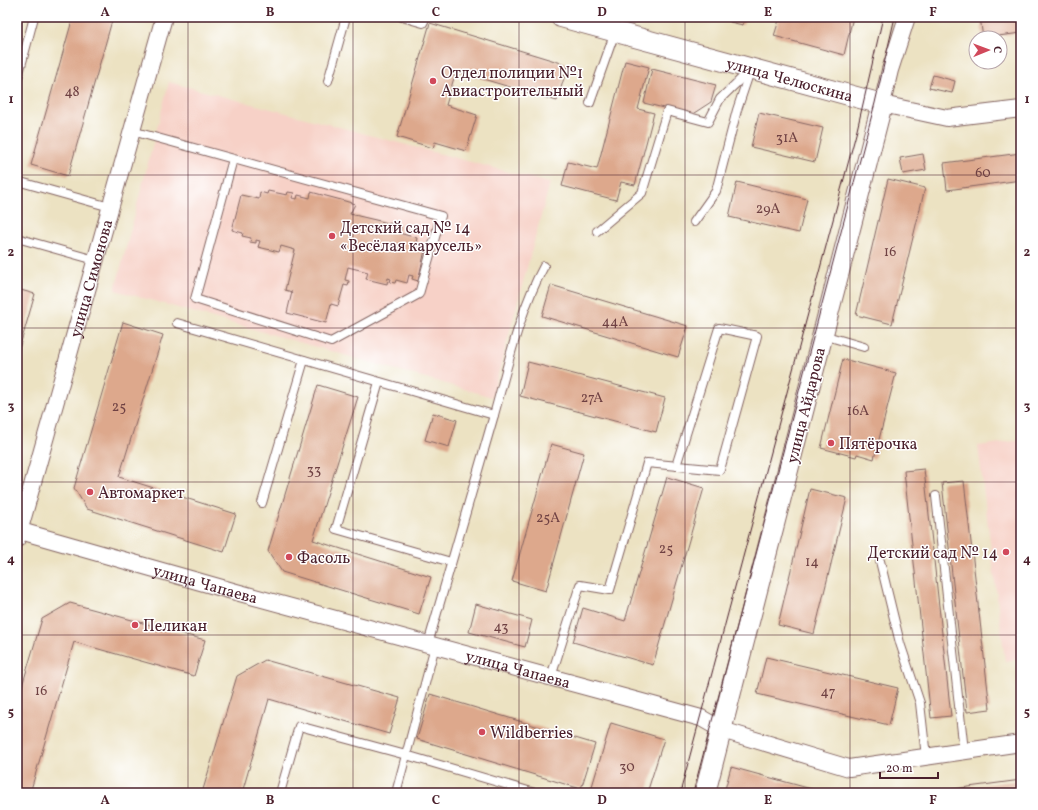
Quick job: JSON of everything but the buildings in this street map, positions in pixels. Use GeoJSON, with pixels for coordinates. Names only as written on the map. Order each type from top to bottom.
{"type":"FeatureCollection","features":[{"type":"Feature","properties":{"kind":"street","name":"улица Симонова"},"geometry":{"type":"LineString","coordinates":[[18,533],[164,17]]}},
{"type":"Feature","properties":{"kind":"street","name":"улица Челюскина"},"geometry":{"type":"LineString","coordinates":[[561,17],[882,104],[947,118],[1021,110]]}},
{"type":"Feature","properties":{"kind":"street","name":"улица Айдарова"},"geometry":{"type":"LineString","coordinates":[[705,793],[890,70],[907,17]]}},
{"type":"Feature","properties":{"kind":"street","name":"улица Чапаева"},"geometry":{"type":"LineString","coordinates":[[18,533],[700,718],[722,730],[849,768],[1021,743]]}},
{"type":"Feature","properties":{"kind":"lane"},"geometry":{"type":"LineString","coordinates":[[17,81],[34,17]]}},
{"type":"Feature","properties":{"kind":"lane"},"geometry":{"type":"LineString","coordinates":[[328,81],[346,17]]}},
{"type":"Feature","properties":{"kind":"lane"},"geometry":{"type":"LineString","coordinates":[[402,17],[423,22],[426,17]]}},
{"type":"Feature","properties":{"kind":"lane"},"geometry":{"type":"LineString","coordinates":[[590,103],[615,32]]}},
{"type":"Feature","properties":{"kind":"lane"},"geometry":{"type":"LineString","coordinates":[[694,222],[716,191],[737,110],[751,69]]}},
{"type":"Feature","properties":{"kind":"lane"},"geometry":{"type":"LineString","coordinates":[[597,231],[642,193],[667,111],[708,122],[720,99],[751,69]]}},
{"type":"Feature","properties":{"kind":"lane"},"geometry":{"type":"LineString","coordinates":[[132,131],[441,216],[420,294],[331,342],[195,299],[233,159]]}},
{"type":"Feature","properties":{"kind":"lane"},"geometry":{"type":"LineString","coordinates":[[17,181],[110,207]]}},
{"type":"Feature","properties":{"kind":"lane"},"geometry":{"type":"LineString","coordinates":[[17,238],[95,260]]}},
{"type":"Feature","properties":{"kind":"lane"},"geometry":{"type":"LineString","coordinates":[[396,793],[451,562],[494,415],[510,354],[532,289],[544,266]]}},
{"type":"Feature","properties":{"kind":"lane"},"geometry":{"type":"LineString","coordinates":[[177,323],[494,415]]}},
{"type":"Feature","properties":{"kind":"lane"},"geometry":{"type":"LineString","coordinates":[[551,677],[580,585],[610,590],[647,463],[676,466],[720,470],[757,336],[718,328],[676,466]]}},
{"type":"Feature","properties":{"kind":"lane"},"geometry":{"type":"LineString","coordinates":[[823,335],[864,347]]}},
{"type":"Feature","properties":{"kind":"lane"},"geometry":{"type":"LineString","coordinates":[[262,503],[304,360]]}},
{"type":"Feature","properties":{"kind":"lane"},"geometry":{"type":"LineString","coordinates":[[379,382],[336,529],[451,562]]}},
{"type":"Feature","properties":{"kind":"lane"},"geometry":{"type":"LineString","coordinates":[[936,496],[964,751]]}},
{"type":"Feature","properties":{"kind":"lane"},"geometry":{"type":"LineString","coordinates":[[880,561],[900,643],[920,702],[926,757]]}},
{"type":"Feature","properties":{"kind":"lane"},"geometry":{"type":"LineString","coordinates":[[280,793],[299,726],[406,755],[536,793]]}},
{"type":"Feature","properties":{"kind":"shaded area","name":"Детский сад № 14 «Весёлая карусель»"},"geometry":{"type":"Polygon","coordinates":[[[169,82],[550,183],[492,397],[115,290],[169,82]]]}},
{"type":"Feature","properties":{"kind":"shaded area","name":"Детский сад № 14"},"geometry":{"type":"Polygon","coordinates":[[[1021,440],[1021,659],[1005,661],[978,446],[1021,440]]]}},
{"type":"Feature","properties":{"kind":"tram line"},"geometry":{"type":"LineString","coordinates":[[680,793],[857,130],[883,17]]}},
{"type":"Feature","properties":{"kind":"tram line"},"geometry":{"type":"LineString","coordinates":[[693,793],[875,103],[895,17]]}},
{"type":"Feature","properties":{"kind":"place","name":"Отдел полиции №1 Авиастроительный"},"geometry":{"type":"Point","coordinates":[433,81]}},
{"type":"Feature","properties":{"kind":"place","name":"Детский сад № 14 «Весёлая карусель»"},"geometry":{"type":"Point","coordinates":[332,236]}},
{"type":"Feature","properties":{"kind":"place","name":"Пятёрочка"},"geometry":{"type":"Point","coordinates":[831,443]}},
{"type":"Feature","properties":{"kind":"place","name":"Автомаркет"},"geometry":{"type":"Point","coordinates":[90,492]}},
{"type":"Feature","properties":{"kind":"place","name":"Детский сад № 14"},"geometry":{"type":"Point","coordinates":[1006,552]}},
{"type":"Feature","properties":{"kind":"place","name":"Фасоль"},"geometry":{"type":"Point","coordinates":[289,557]}},
{"type":"Feature","properties":{"kind":"place","name":"Пеликан"},"geometry":{"type":"Point","coordinates":[135,625]}},
{"type":"Feature","properties":{"kind":"place","name":"Wildberries"},"geometry":{"type":"Point","coordinates":[482,732]}}]}
